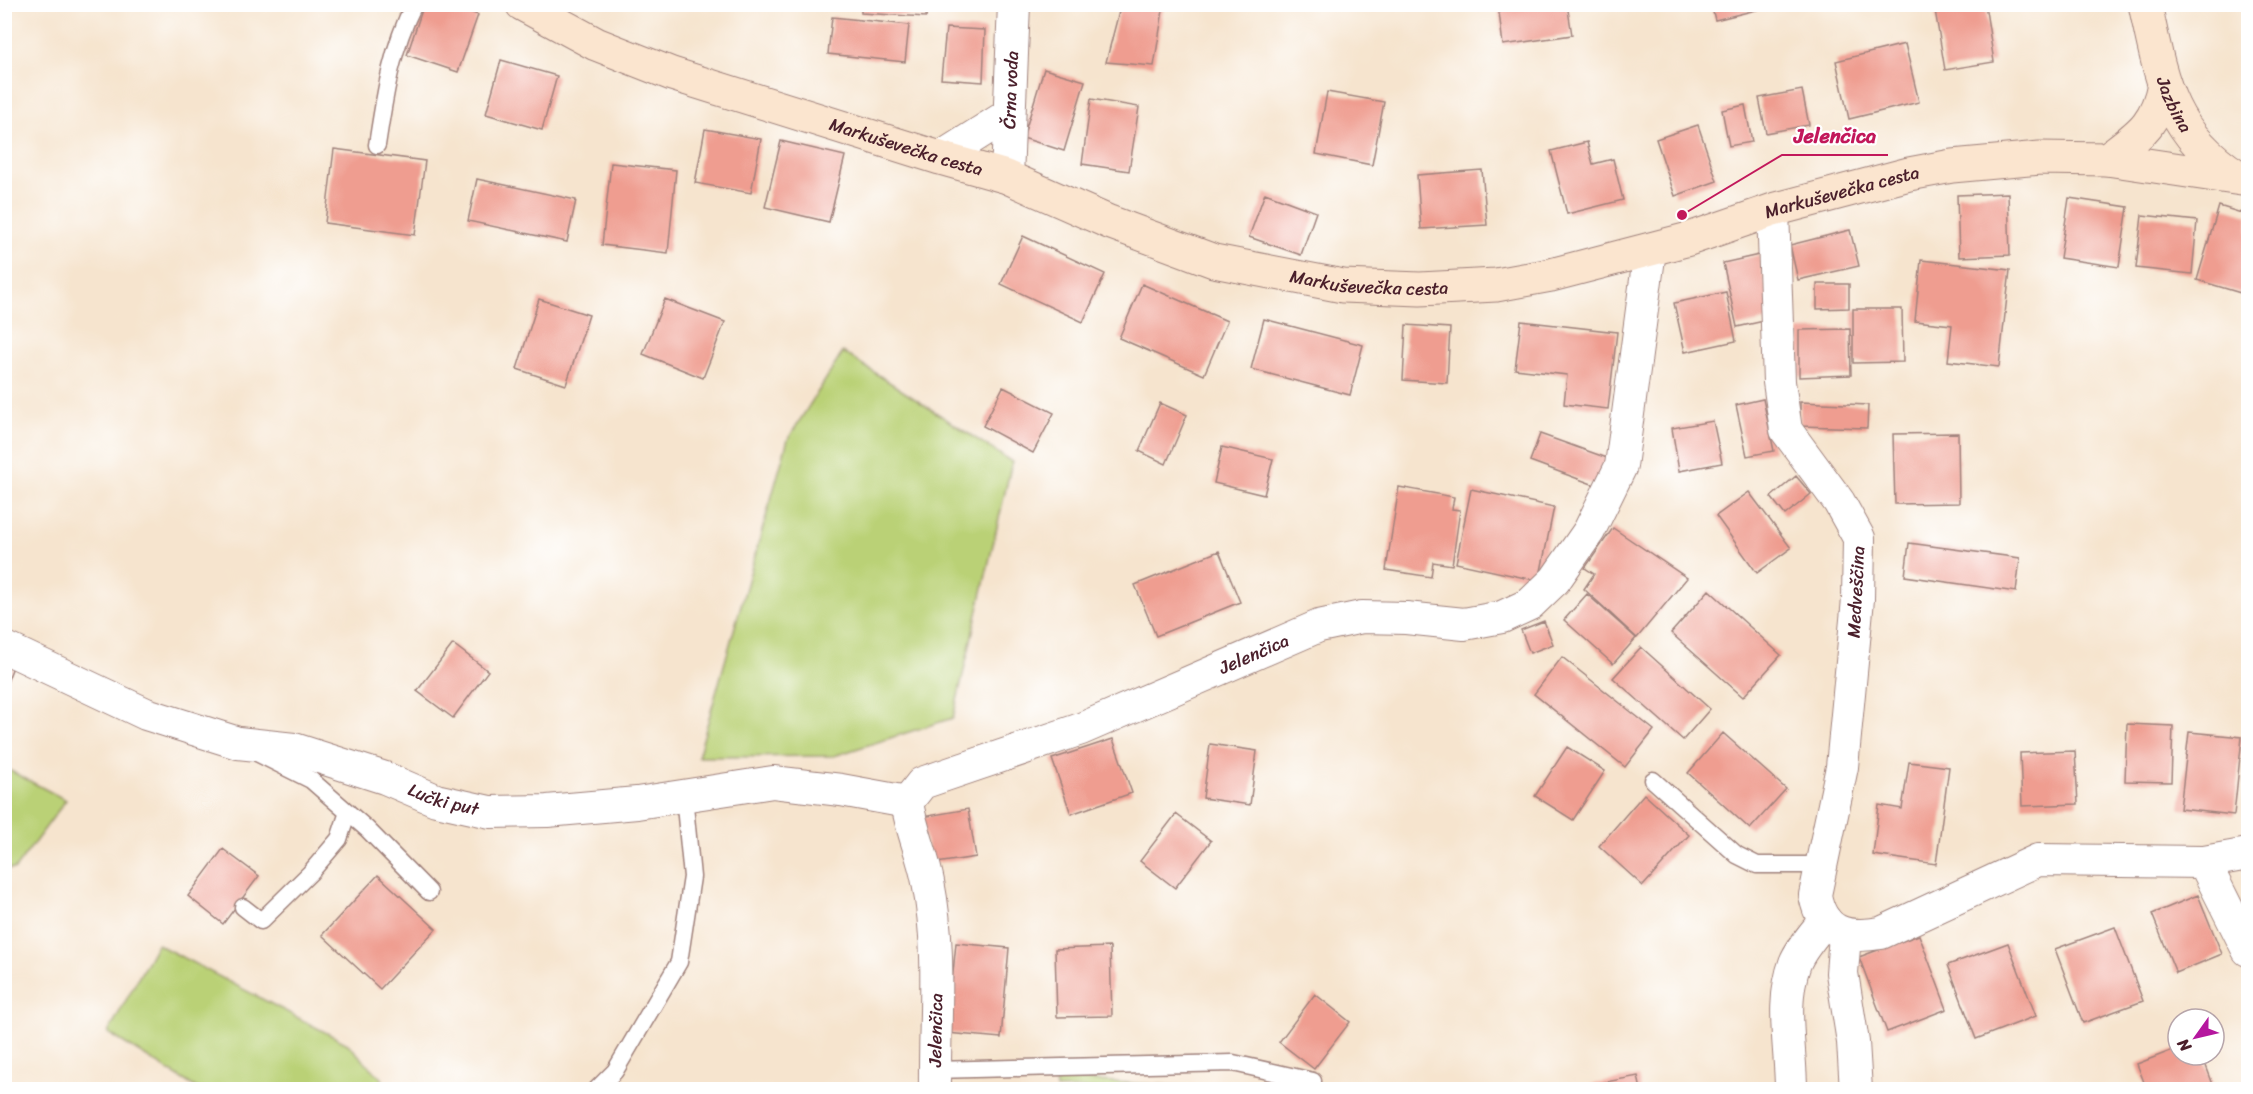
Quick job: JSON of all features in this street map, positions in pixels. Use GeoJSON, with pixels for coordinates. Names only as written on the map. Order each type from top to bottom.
{"type":"FeatureCollection","features":[{"type":"Feature","properties":{"kind":"main road","name":"Markuševečka cesta"},"geometry":{"type":"LineString","coordinates":[[522,4],[596,44],[672,74],[1007,177],[1108,222],[1214,261],[1343,286],[1420,289],[1496,285],[1584,268],[1650,250],[1773,210],[1909,174],[1952,166],[2040,158],[2107,159],[2245,180]]}},
{"type":"Feature","properties":{"kind":"main road","name":"Jazbina"},"geometry":{"type":"LineString","coordinates":[[2145,4],[2164,84],[2178,116],[2195,143],[2216,162],[2245,180]]}},
{"type":"Feature","properties":{"kind":"main road"},"geometry":{"type":"LineString","coordinates":[[2107,159],[2151,123],[2160,105],[2164,84]]}},
{"type":"Feature","properties":{"kind":"street","name":"Črna voda"},"geometry":{"type":"LineString","coordinates":[[1007,177],[1014,4]]}},
{"type":"Feature","properties":{"kind":"street"},"geometry":{"type":"LineString","coordinates":[[940,158],[1008,115]]}},
{"type":"Feature","properties":{"kind":"street","name":"Medveščina"},"geometry":{"type":"LineString","coordinates":[[1773,210],[1779,382],[1786,430],[1839,502],[1859,538],[1857,599],[1842,766],[1815,895],[1818,910],[1835,927],[1853,1042],[1856,1089]]}},
{"type":"Feature","properties":{"kind":"street","name":"Jelenčica"},"geometry":{"type":"LineString","coordinates":[[934,1080],[937,953],[928,881],[911,827],[907,802],[922,783],[1082,729],[1319,626],[1362,617],[1406,618],[1464,624],[1502,617],[1530,604],[1555,580],[1589,531],[1621,466],[1650,250]]}},
{"type":"Feature","properties":{"kind":"street","name":"Lučki put"},"geometry":{"type":"LineString","coordinates":[[4,647],[146,714],[238,743],[294,749],[385,778],[436,800],[490,812],[547,811],[637,803],[773,782],[841,790],[907,802]]}},
{"type":"Feature","properties":{"kind":"street"},"geometry":{"type":"LineString","coordinates":[[1791,1089],[1786,1018],[1789,987],[1796,961],[1835,927],[1881,933],[2038,860],[2204,862],[2248,854]]}},
{"type":"Feature","properties":{"kind":"street"},"geometry":{"type":"LineString","coordinates":[[2204,862],[2248,950]]}},
{"type":"Feature","properties":{"kind":"lane"},"geometry":{"type":"LineString","coordinates":[[377,145],[386,84],[398,36],[414,4]]}},
{"type":"Feature","properties":{"kind":"lane"},"geometry":{"type":"LineString","coordinates":[[238,743],[311,780],[348,812],[429,892]]}},
{"type":"Feature","properties":{"kind":"lane"},"geometry":{"type":"LineString","coordinates":[[1653,780],[1737,855],[1757,866],[1820,865]]}},
{"type":"Feature","properties":{"kind":"lane"},"geometry":{"type":"LineString","coordinates":[[596,1089],[615,1071],[679,962],[692,878],[684,796]]}},
{"type":"Feature","properties":{"kind":"lane"},"geometry":{"type":"LineString","coordinates":[[243,907],[261,921],[310,873],[339,839],[348,812]]}},
{"type":"Feature","properties":{"kind":"lane"},"geometry":{"type":"LineString","coordinates":[[934,1080],[1233,1063],[1313,1081]]}},
{"type":"Feature","properties":{"kind":"green space"},"geometry":{"type":"Polygon","coordinates":[[[843,352],[1012,462],[953,718],[834,756],[698,757],[788,439],[843,352]]]}},
{"type":"Feature","properties":{"kind":"green space"},"geometry":{"type":"Polygon","coordinates":[[[5,768],[66,800],[15,869],[5,869],[5,768]]]}},
{"type":"Feature","properties":{"kind":"green space"},"geometry":{"type":"Polygon","coordinates":[[[157,944],[348,1044],[383,1080],[370,1089],[198,1089],[108,1033],[157,944]]]}},
{"type":"Feature","properties":{"kind":"green space"},"geometry":{"type":"Polygon","coordinates":[[[1055,1078],[1186,1087],[1186,1089],[1056,1089],[1055,1078]]]}},
{"type":"Feature","properties":{"kind":"building"},"geometry":{"type":"Polygon","coordinates":[[[424,4],[449,4],[478,15],[458,72],[407,55],[424,4]]]}},
{"type":"Feature","properties":{"kind":"building"},"geometry":{"type":"Polygon","coordinates":[[[861,4],[927,4],[926,17],[861,13],[861,4]]]}},
{"type":"Feature","properties":{"kind":"building"},"geometry":{"type":"Polygon","coordinates":[[[1121,4],[1164,4],[1154,66],[1106,62],[1121,4]]]}},
{"type":"Feature","properties":{"kind":"building"},"geometry":{"type":"Polygon","coordinates":[[[1498,4],[1567,4],[1572,35],[1503,45],[1498,4]]]}},
{"type":"Feature","properties":{"kind":"building"},"geometry":{"type":"Polygon","coordinates":[[[1711,4],[1777,4],[1777,5],[1715,20],[1711,4]]]}},
{"type":"Feature","properties":{"kind":"building"},"geometry":{"type":"Polygon","coordinates":[[[1934,4],[1985,4],[1994,62],[1945,70],[1934,4]]]}},
{"type":"Feature","properties":{"kind":"building"},"geometry":{"type":"Polygon","coordinates":[[[832,17],[909,25],[905,62],[828,54],[832,17]]]}},
{"type":"Feature","properties":{"kind":"building"},"geometry":{"type":"Polygon","coordinates":[[[946,28],[985,30],[983,82],[941,79],[946,28]]]}},
{"type":"Feature","properties":{"kind":"building"},"geometry":{"type":"Polygon","coordinates":[[[1905,44],[1919,102],[1849,119],[1836,61],[1905,44]]]}},
{"type":"Feature","properties":{"kind":"building"},"geometry":{"type":"Polygon","coordinates":[[[501,60],[557,76],[542,130],[486,114],[501,60]]]}},
{"type":"Feature","properties":{"kind":"building"},"geometry":{"type":"Polygon","coordinates":[[[1044,69],[1085,81],[1064,151],[1023,138],[1044,69]]]}},
{"type":"Feature","properties":{"kind":"building"},"geometry":{"type":"Polygon","coordinates":[[[1802,90],[1809,125],[1766,133],[1759,98],[1802,90]]]}},
{"type":"Feature","properties":{"kind":"building"},"geometry":{"type":"Polygon","coordinates":[[[1327,92],[1384,102],[1372,165],[1316,154],[1327,92]]]}},
{"type":"Feature","properties":{"kind":"building"},"geometry":{"type":"Polygon","coordinates":[[[1091,99],[1139,107],[1129,171],[1082,164],[1091,99]]]}},
{"type":"Feature","properties":{"kind":"building"},"geometry":{"type":"Polygon","coordinates":[[[1745,105],[1752,142],[1729,146],[1722,110],[1745,105]]]}},
{"type":"Feature","properties":{"kind":"building"},"geometry":{"type":"Polygon","coordinates":[[[1698,125],[1717,181],[1675,196],[1656,139],[1698,125]]]}},
{"type":"Feature","properties":{"kind":"building"},"geometry":{"type":"Polygon","coordinates":[[[705,129],[761,139],[751,193],[695,183],[705,129]]]}},
{"type":"Feature","properties":{"kind":"building"},"geometry":{"type":"Polygon","coordinates":[[[781,141],[845,156],[829,222],[765,207],[781,141]]]}},
{"type":"Feature","properties":{"kind":"building"},"geometry":{"type":"Polygon","coordinates":[[[1587,142],[1593,164],[1613,159],[1623,200],[1567,214],[1551,151],[1587,142]]]}},
{"type":"Feature","properties":{"kind":"building"},"geometry":{"type":"Polygon","coordinates":[[[334,149],[425,161],[415,235],[325,223],[334,149]]]}},
{"type":"Feature","properties":{"kind":"building"},"geometry":{"type":"Polygon","coordinates":[[[611,163],[676,170],[668,253],[602,245],[611,163]]]}},
{"type":"Feature","properties":{"kind":"building"},"geometry":{"type":"Polygon","coordinates":[[[1482,170],[1487,225],[1421,229],[1417,175],[1482,170]]]}},
{"type":"Feature","properties":{"kind":"building"},"geometry":{"type":"Polygon","coordinates":[[[477,179],[576,200],[567,242],[468,221],[477,179]]]}},
{"type":"Feature","properties":{"kind":"building"},"geometry":{"type":"Polygon","coordinates":[[[1265,193],[1316,212],[1301,255],[1249,237],[1265,193]]]}},
{"type":"Feature","properties":{"kind":"building"},"geometry":{"type":"Polygon","coordinates":[[[2008,193],[2010,255],[1959,257],[1957,195],[2008,193]]]}},
{"type":"Feature","properties":{"kind":"building"},"geometry":{"type":"Polygon","coordinates":[[[2069,198],[2128,207],[2119,267],[2060,258],[2069,198]]]}},
{"type":"Feature","properties":{"kind":"building"},"geometry":{"type":"Polygon","coordinates":[[[2219,206],[2248,215],[2248,279],[2244,294],[2197,280],[2219,206]]]}},
{"type":"Feature","properties":{"kind":"building"},"geometry":{"type":"Polygon","coordinates":[[[2142,215],[2197,221],[2192,274],[2136,268],[2142,215]]]}},
{"type":"Feature","properties":{"kind":"building"},"geometry":{"type":"Polygon","coordinates":[[[1850,230],[1859,266],[1798,280],[1790,245],[1850,230]]]}},
{"type":"Feature","properties":{"kind":"building"},"geometry":{"type":"Polygon","coordinates":[[[1023,236],[1105,274],[1083,322],[1001,284],[1023,236]]]}},
{"type":"Feature","properties":{"kind":"building"},"geometry":{"type":"Polygon","coordinates":[[[1759,255],[1773,319],[1737,327],[1723,263],[1759,255]]]}},
{"type":"Feature","properties":{"kind":"building"},"geometry":{"type":"Polygon","coordinates":[[[1921,260],[2010,270],[1999,367],[1948,361],[1952,325],[1915,321],[1921,260]]]}},
{"type":"Feature","properties":{"kind":"building"},"geometry":{"type":"Polygon","coordinates":[[[1142,284],[1227,321],[1204,375],[1119,338],[1142,284]]]}},
{"type":"Feature","properties":{"kind":"building"},"geometry":{"type":"Polygon","coordinates":[[[1817,284],[1849,284],[1849,308],[1817,309],[1817,284]]]}},
{"type":"Feature","properties":{"kind":"building"},"geometry":{"type":"Polygon","coordinates":[[[1726,292],[1736,341],[1685,352],[1674,303],[1726,292]]]}},
{"type":"Feature","properties":{"kind":"building"},"geometry":{"type":"Polygon","coordinates":[[[539,299],[589,315],[566,385],[517,369],[539,299]]]}},
{"type":"Feature","properties":{"kind":"building"},"geometry":{"type":"Polygon","coordinates":[[[665,299],[725,322],[703,378],[643,354],[665,299]]]}},
{"type":"Feature","properties":{"kind":"building"},"geometry":{"type":"Polygon","coordinates":[[[1853,309],[1902,309],[1903,362],[1853,363],[1853,309]]]}},
{"type":"Feature","properties":{"kind":"building"},"geometry":{"type":"Polygon","coordinates":[[[1264,319],[1363,345],[1350,395],[1251,369],[1264,319]]]}},
{"type":"Feature","properties":{"kind":"building"},"geometry":{"type":"Polygon","coordinates":[[[1521,321],[1617,332],[1608,409],[1564,404],[1567,375],[1515,369],[1521,321]]]}},
{"type":"Feature","properties":{"kind":"building"},"geometry":{"type":"Polygon","coordinates":[[[1406,325],[1450,328],[1447,383],[1403,380],[1406,325]]]}},
{"type":"Feature","properties":{"kind":"building"},"geometry":{"type":"Polygon","coordinates":[[[1850,329],[1851,375],[1799,377],[1799,330],[1850,329]]]}},
{"type":"Feature","properties":{"kind":"building"},"geometry":{"type":"Polygon","coordinates":[[[1003,387],[1054,413],[1033,453],[983,426],[1003,387]]]}},
{"type":"Feature","properties":{"kind":"building"},"geometry":{"type":"Polygon","coordinates":[[[1763,399],[1774,451],[1747,456],[1736,405],[1763,399]]]}},
{"type":"Feature","properties":{"kind":"building"},"geometry":{"type":"Polygon","coordinates":[[[1800,402],[1868,405],[1867,428],[1800,426],[1800,402]]]}},
{"type":"Feature","properties":{"kind":"building"},"geometry":{"type":"Polygon","coordinates":[[[1160,403],[1187,415],[1166,464],[1139,451],[1160,403]]]}},
{"type":"Feature","properties":{"kind":"building"},"geometry":{"type":"Polygon","coordinates":[[[1713,421],[1722,463],[1679,471],[1672,428],[1713,421]]]}},
{"type":"Feature","properties":{"kind":"building"},"geometry":{"type":"Polygon","coordinates":[[[1958,433],[1959,503],[1895,504],[1893,434],[1958,433]]]}},
{"type":"Feature","properties":{"kind":"building"},"geometry":{"type":"Polygon","coordinates":[[[1540,434],[1610,459],[1600,487],[1530,461],[1540,434]]]}},
{"type":"Feature","properties":{"kind":"building"},"geometry":{"type":"Polygon","coordinates":[[[1222,447],[1273,459],[1264,495],[1214,483],[1222,447]]]}},
{"type":"Feature","properties":{"kind":"building"},"geometry":{"type":"Polygon","coordinates":[[[1796,476],[1811,494],[1785,515],[1771,497],[1796,476]]]}},
{"type":"Feature","properties":{"kind":"building"},"geometry":{"type":"Polygon","coordinates":[[[1399,487],[1454,497],[1452,509],[1460,510],[1452,565],[1433,562],[1431,577],[1386,570],[1399,487]]]}},
{"type":"Feature","properties":{"kind":"building"},"geometry":{"type":"Polygon","coordinates":[[[1471,489],[1554,507],[1539,581],[1456,563],[1471,489]]]}},
{"type":"Feature","properties":{"kind":"building"},"geometry":{"type":"Polygon","coordinates":[[[1749,492],[1791,548],[1757,573],[1716,516],[1749,492]]]}},
{"type":"Feature","properties":{"kind":"building"},"geometry":{"type":"Polygon","coordinates":[[[1613,528],[1687,578],[1637,638],[1584,589],[1594,574],[1585,568],[1613,528]]]}},
{"type":"Feature","properties":{"kind":"building"},"geometry":{"type":"Polygon","coordinates":[[[1909,543],[2020,558],[2016,592],[1905,576],[1909,543]]]}},
{"type":"Feature","properties":{"kind":"building"},"geometry":{"type":"Polygon","coordinates":[[[1219,551],[1240,602],[1156,636],[1135,585],[1219,551]]]}},
{"type":"Feature","properties":{"kind":"building"},"geometry":{"type":"Polygon","coordinates":[[[1709,590],[1781,655],[1743,697],[1671,633],[1709,590]]]}},
{"type":"Feature","properties":{"kind":"building"},"geometry":{"type":"Polygon","coordinates":[[[1587,594],[1636,638],[1613,664],[1564,620],[1587,594]]]}},
{"type":"Feature","properties":{"kind":"building"},"geometry":{"type":"Polygon","coordinates":[[[1544,621],[1553,644],[1530,653],[1521,630],[1544,621]]]}},
{"type":"Feature","properties":{"kind":"building"},"geometry":{"type":"Polygon","coordinates":[[[453,644],[488,671],[453,718],[417,691],[453,644]]]}},
{"type":"Feature","properties":{"kind":"building"},"geometry":{"type":"Polygon","coordinates":[[[1641,647],[1710,709],[1683,740],[1613,678],[1641,647]]]}},
{"type":"Feature","properties":{"kind":"building"},"geometry":{"type":"Polygon","coordinates":[[[1562,657],[1654,730],[1625,767],[1534,694],[1562,657]]]}},
{"type":"Feature","properties":{"kind":"building"},"geometry":{"type":"Polygon","coordinates":[[[4,660],[14,664],[4,690],[4,660]]]}},
{"type":"Feature","properties":{"kind":"building"},"geometry":{"type":"Polygon","coordinates":[[[2127,724],[2173,726],[2171,782],[2125,781],[2127,724]]]}},
{"type":"Feature","properties":{"kind":"building"},"geometry":{"type":"Polygon","coordinates":[[[2189,732],[2242,737],[2234,815],[2180,809],[2189,732]]]}},
{"type":"Feature","properties":{"kind":"building"},"geometry":{"type":"Polygon","coordinates":[[[1723,733],[1786,789],[1750,829],[1688,773],[1723,733]]]}},
{"type":"Feature","properties":{"kind":"building"},"geometry":{"type":"Polygon","coordinates":[[[1113,739],[1132,793],[1071,814],[1052,759],[1113,739]]]}},
{"type":"Feature","properties":{"kind":"building"},"geometry":{"type":"Polygon","coordinates":[[[1210,744],[1257,751],[1250,805],[1203,798],[1210,744]]]}},
{"type":"Feature","properties":{"kind":"building"},"geometry":{"type":"Polygon","coordinates":[[[1567,747],[1605,771],[1573,820],[1535,796],[1567,747]]]}},
{"type":"Feature","properties":{"kind":"building"},"geometry":{"type":"Polygon","coordinates":[[[2075,751],[2078,804],[2022,806],[2020,753],[2075,751]]]}},
{"type":"Feature","properties":{"kind":"building"},"geometry":{"type":"Polygon","coordinates":[[[1909,762],[1949,767],[1936,864],[1873,855],[1879,805],[1902,809],[1909,762]]]}},
{"type":"Feature","properties":{"kind":"building"},"geometry":{"type":"Polygon","coordinates":[[[1644,794],[1689,835],[1643,886],[1599,846],[1644,794]]]}},
{"type":"Feature","properties":{"kind":"building"},"geometry":{"type":"Polygon","coordinates":[[[968,809],[976,857],[930,864],[922,817],[968,809]]]}},
{"type":"Feature","properties":{"kind":"building"},"geometry":{"type":"Polygon","coordinates":[[[1176,814],[1211,841],[1175,888],[1140,861],[1176,814]]]}},
{"type":"Feature","properties":{"kind":"building"},"geometry":{"type":"Polygon","coordinates":[[[223,849],[259,876],[223,924],[188,896],[223,849]]]}},
{"type":"Feature","properties":{"kind":"building"},"geometry":{"type":"Polygon","coordinates":[[[378,875],[436,929],[380,989],[322,935],[378,875]]]}},
{"type":"Feature","properties":{"kind":"building"},"geometry":{"type":"Polygon","coordinates":[[[2198,895],[2222,954],[2176,973],[2152,914],[2198,895]]]}},
{"type":"Feature","properties":{"kind":"building"},"geometry":{"type":"Polygon","coordinates":[[[2115,927],[2143,1001],[2083,1023],[2055,949],[2115,927]]]}},
{"type":"Feature","properties":{"kind":"building"},"geometry":{"type":"Polygon","coordinates":[[[1919,935],[1947,1009],[1887,1032],[1859,957],[1919,935]]]}},
{"type":"Feature","properties":{"kind":"building"},"geometry":{"type":"Polygon","coordinates":[[[956,943],[1009,948],[1001,1038],[947,1033],[956,943]]]}},
{"type":"Feature","properties":{"kind":"building"},"geometry":{"type":"Polygon","coordinates":[[[2008,943],[2036,1016],[1976,1039],[1948,965],[2008,943]]]}},
{"type":"Feature","properties":{"kind":"building"},"geometry":{"type":"Polygon","coordinates":[[[1110,947],[1112,1016],[1057,1017],[1055,949],[1110,947]]]}},
{"type":"Feature","properties":{"kind":"building"},"geometry":{"type":"Polygon","coordinates":[[[1315,994],[1350,1022],[1314,1069],[1279,1042],[1315,994]]]}},
{"type":"Feature","properties":{"kind":"building"},"geometry":{"type":"Polygon","coordinates":[[[2166,1053],[2166,1067],[2206,1067],[2215,1090],[2147,1090],[2137,1064],[2166,1053]]]}},
{"type":"Feature","properties":{"kind":"building"},"geometry":{"type":"Polygon","coordinates":[[[1638,1076],[1641,1090],[1573,1090],[1573,1088],[1638,1076]]]}},
{"type":"Feature","properties":{"kind":"place","name":"Jelenčica"},"geometry":{"type":"Point","coordinates":[1682,215]}}]}
